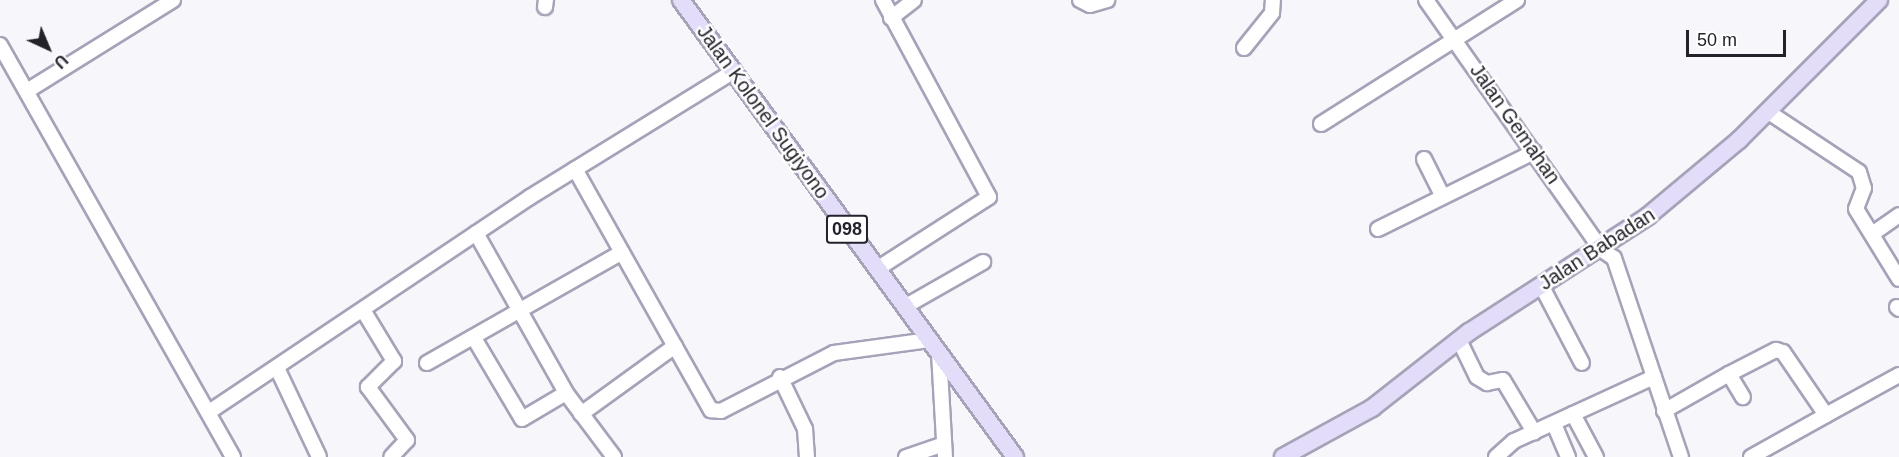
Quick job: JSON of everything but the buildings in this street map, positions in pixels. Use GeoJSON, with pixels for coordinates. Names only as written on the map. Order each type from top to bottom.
{"type":"FeatureCollection","features":[{"type":"Feature","properties":{"kind":"main road","name":"Jalan Kolonel Sugiyono"},"geometry":{"type":"LineString","coordinates":[[681,0],[1014,457]]}},
{"type":"Feature","properties":{"kind":"main road","name":"Jalan Babadan"},"geometry":{"type":"LineString","coordinates":[[1283,457],[1372,408],[1459,340],[1541,285],[1602,250],[1680,192],[1767,111],[1861,14],[1879,0]]}},
{"type":"Feature","properties":{"kind":"street"},"geometry":{"type":"LineString","coordinates":[[27,92],[173,0]]}},
{"type":"Feature","properties":{"kind":"street"},"geometry":{"type":"LineString","coordinates":[[876,269],[989,197],[883,0]]}},
{"type":"Feature","properties":{"kind":"street"},"geometry":{"type":"LineString","coordinates":[[891,18],[914,0]]}},
{"type":"Feature","properties":{"kind":"street"},"geometry":{"type":"LineString","coordinates":[[1080,0],[1090,5],[1107,0]]}},
{"type":"Feature","properties":{"kind":"street"},"geometry":{"type":"LineString","coordinates":[[1244,48],[1272,13],[1273,0]]}},
{"type":"Feature","properties":{"kind":"street","name":"Jalan Gemahan"},"geometry":{"type":"LineString","coordinates":[[1426,0],[1602,250],[1614,258],[1625,282],[1681,457]]}},
{"type":"Feature","properties":{"kind":"street"},"geometry":{"type":"LineString","coordinates":[[1321,124],[1517,0]]}},
{"type":"Feature","properties":{"kind":"street"},"geometry":{"type":"LineString","coordinates":[[0,45],[233,457]]}},
{"type":"Feature","properties":{"kind":"street"},"geometry":{"type":"LineString","coordinates":[[208,412],[575,169],[734,71]]}},
{"type":"Feature","properties":{"kind":"street"},"geometry":{"type":"LineString","coordinates":[[1767,111],[1859,172],[1864,188],[1856,208],[1875,232],[1899,279]]}},
{"type":"Feature","properties":{"kind":"street"},"geometry":{"type":"LineString","coordinates":[[1378,229],[1534,152]]}},
{"type":"Feature","properties":{"kind":"street"},"geometry":{"type":"LineString","coordinates":[[1424,159],[1443,197]]}},
{"type":"Feature","properties":{"kind":"street"},"geometry":{"type":"LineString","coordinates":[[575,169],[675,346],[716,412],[780,377],[841,351],[934,346],[945,451],[906,457]]}},
{"type":"Feature","properties":{"kind":"street"},"geometry":{"type":"LineString","coordinates":[[1875,232],[1899,215]]}},
{"type":"Feature","properties":{"kind":"street"},"geometry":{"type":"LineString","coordinates":[[477,233],[566,393],[614,457]]}},
{"type":"Feature","properties":{"kind":"street"},"geometry":{"type":"LineString","coordinates":[[428,363],[520,313],[621,252]]}},
{"type":"Feature","properties":{"kind":"street"},"geometry":{"type":"LineString","coordinates":[[906,306],[983,262]]}},
{"type":"Feature","properties":{"kind":"street"},"geometry":{"type":"LineString","coordinates":[[1541,285],[1582,363]]}},
{"type":"Feature","properties":{"kind":"street"},"geometry":{"type":"LineString","coordinates":[[363,310],[394,362],[368,387],[407,440],[397,456]]}},
{"type":"Feature","properties":{"kind":"street"},"geometry":{"type":"LineString","coordinates":[[474,338],[522,419],[566,393]]}},
{"type":"Feature","properties":{"kind":"street"},"geometry":{"type":"LineString","coordinates":[[1459,340],[1477,377],[1488,383],[1503,380],[1534,432]]}},
{"type":"Feature","properties":{"kind":"street"},"geometry":{"type":"LineString","coordinates":[[581,414],[675,346]]}},
{"type":"Feature","properties":{"kind":"street"},"geometry":{"type":"LineString","coordinates":[[1665,411],[1776,350],[1783,352],[1826,415]]}},
{"type":"Feature","properties":{"kind":"street"},"geometry":{"type":"LineString","coordinates":[[277,368],[319,457]]}},
{"type":"Feature","properties":{"kind":"street"},"geometry":{"type":"LineString","coordinates":[[1729,374],[1743,397]]}},
{"type":"Feature","properties":{"kind":"street"},"geometry":{"type":"LineString","coordinates":[[1496,457],[1534,432],[1654,376]]}},
{"type":"Feature","properties":{"kind":"street"},"geometry":{"type":"LineString","coordinates":[[780,377],[805,429],[807,457]]}},
{"type":"Feature","properties":{"kind":"street"},"geometry":{"type":"LineString","coordinates":[[1751,457],[1826,415],[1897,380]]}},
{"type":"Feature","properties":{"kind":"street"},"geometry":{"type":"LineString","coordinates":[[1573,414],[1596,457]]}},
{"type":"Feature","properties":{"kind":"street"},"geometry":{"type":"LineString","coordinates":[[1554,424],[1568,457]]}}]}
